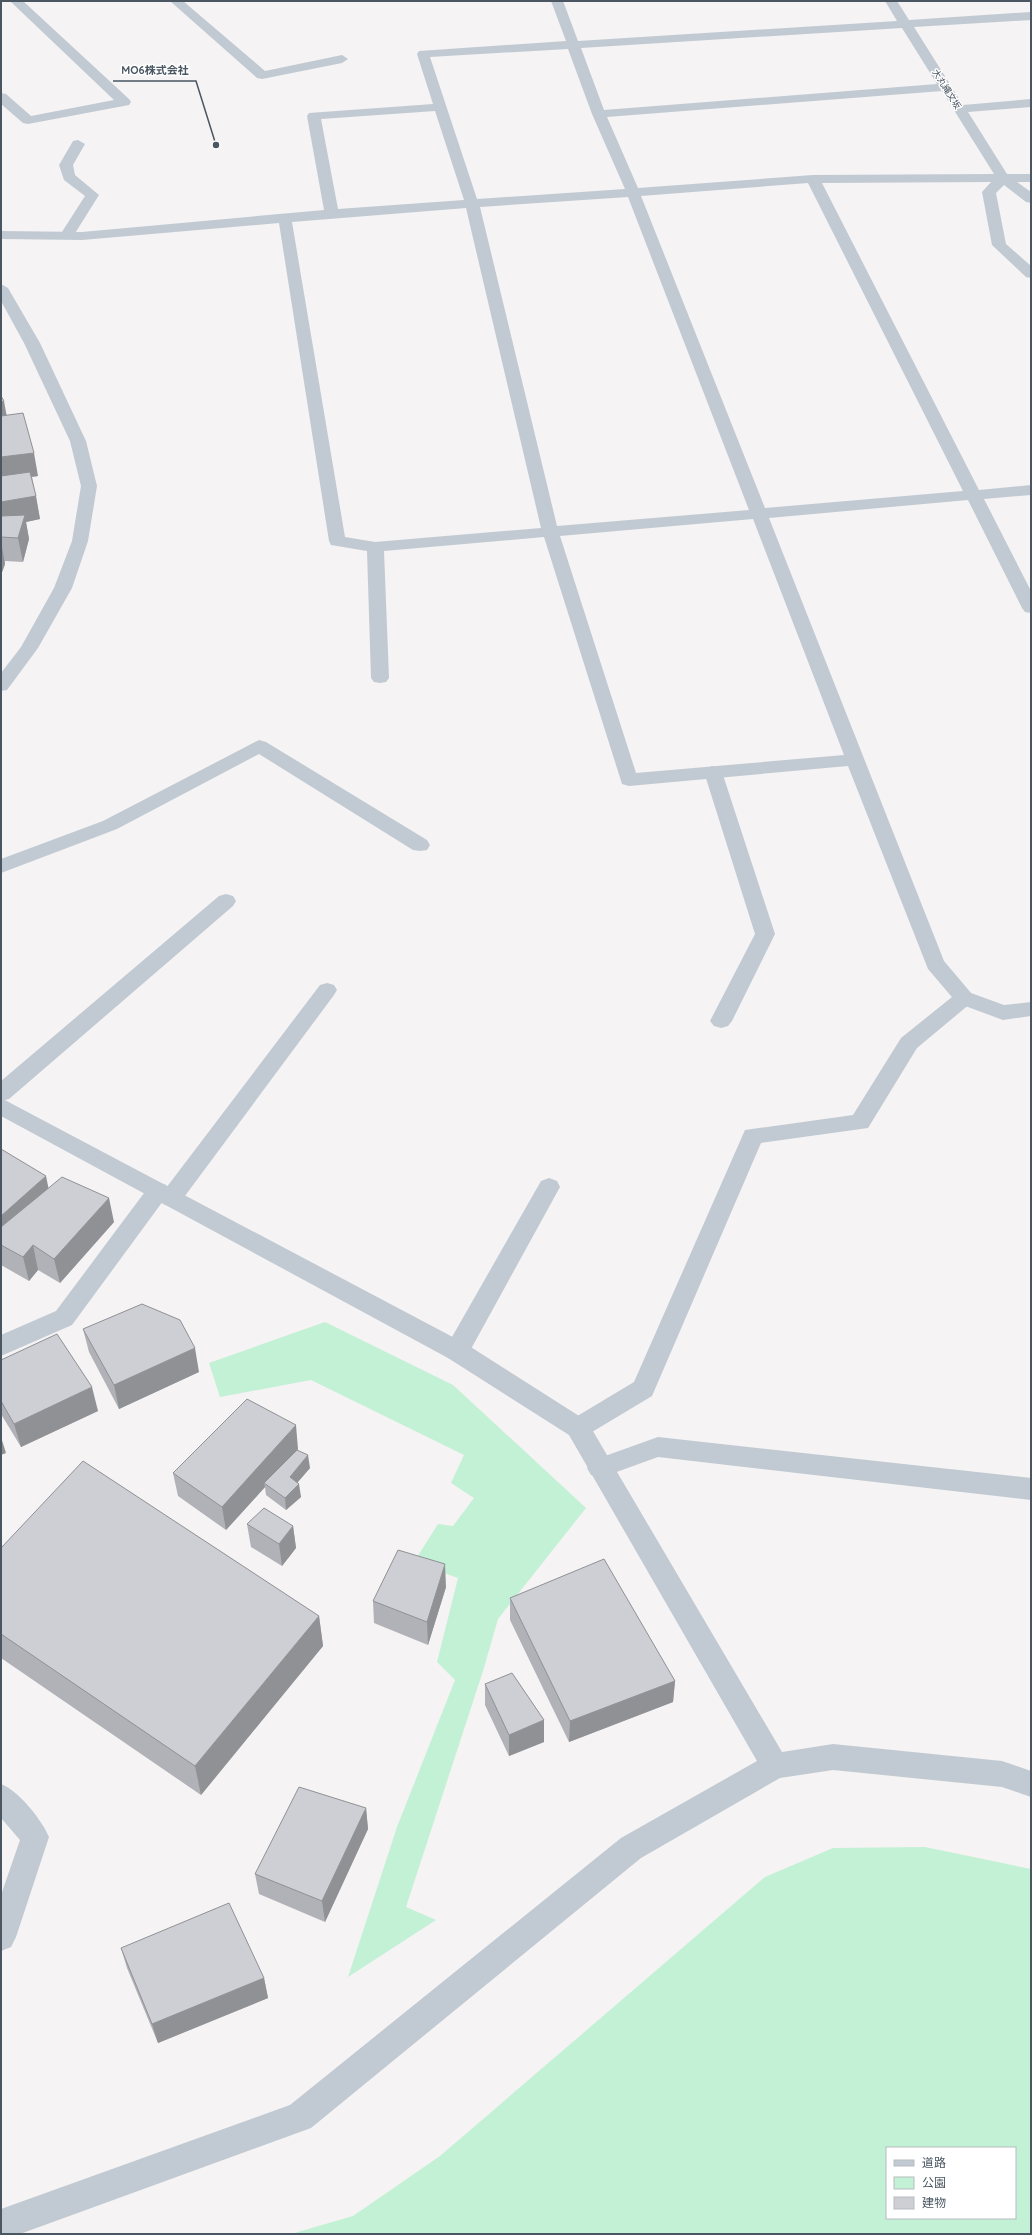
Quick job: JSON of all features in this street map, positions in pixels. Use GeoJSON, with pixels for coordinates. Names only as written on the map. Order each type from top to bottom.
{"type":"FeatureCollection","features":[{"type":"Feature","properties":{"kind":"street"},"geometry":{"type":"LineString","coordinates":[[1,97],[28,120],[124,102],[16,1]]}},
{"type":"Feature","properties":{"kind":"street"},"geometry":{"type":"LineString","coordinates":[[176,1],[262,75],[342,59]]}},
{"type":"Feature","properties":{"kind":"street"},"geometry":{"type":"LineString","coordinates":[[557,1],[599,114],[633,192],[935,964],[964,998],[1003,1013],[1031,1010]]}},
{"type":"Feature","properties":{"kind":"street","name":"大丸縄文坂"},"geometry":{"type":"LineString","coordinates":[[891,1],[907,24],[1003,178],[1031,199]]}},
{"type":"Feature","properties":{"kind":"street"},"geometry":{"type":"LineString","coordinates":[[855,760],[628,780],[550,531],[472,204],[423,54],[1031,16]]}},
{"type":"Feature","properties":{"kind":"street"},"geometry":{"type":"LineString","coordinates":[[599,114],[946,87]]}},
{"type":"Feature","properties":{"kind":"street"},"geometry":{"type":"LineString","coordinates":[[960,109],[1031,104]]}},
{"type":"Feature","properties":{"kind":"street"},"geometry":{"type":"LineString","coordinates":[[332,214],[314,116],[440,107]]}},
{"type":"Feature","properties":{"kind":"street"},"geometry":{"type":"LineString","coordinates":[[67,235],[92,195],[69,177],[66,165],[78,144]]}},
{"type":"Feature","properties":{"kind":"street"},"geometry":{"type":"LineString","coordinates":[[1003,178],[989,192],[999,245],[1031,274]]}},
{"type":"Feature","properties":{"kind":"street"},"geometry":{"type":"LineString","coordinates":[[1,235],[67,235],[813,179],[1031,178]]}},
{"type":"Feature","properties":{"kind":"street"},"geometry":{"type":"LineString","coordinates":[[813,179],[1031,608]]}},
{"type":"Feature","properties":{"kind":"street"},"geometry":{"type":"LineString","coordinates":[[285,219],[337,541],[375,547],[1031,490]]}},
{"type":"Feature","properties":{"kind":"street"},"geometry":{"type":"LineString","coordinates":[[1,288],[32,343],[78,441],[88,486],[80,541],[63,588],[29,648],[1,686]]}},
{"type":"Feature","properties":{"kind":"street"},"geometry":{"type":"LineString","coordinates":[[375,547],[380,678]]}},
{"type":"Feature","properties":{"kind":"street"},"geometry":{"type":"LineString","coordinates":[[1,866],[110,825],[258,746],[420,846]]}},
{"type":"Feature","properties":{"kind":"street"},"geometry":{"type":"LineString","coordinates":[[713,772],[765,934],[721,1021]]}},
{"type":"Feature","properties":{"kind":"street"},"geometry":{"type":"LineString","coordinates":[[226,901],[2,1105],[457,1351],[578,1428],[775,1766]]}},
{"type":"Feature","properties":{"kind":"street"},"geometry":{"type":"LineString","coordinates":[[1,1346],[64,1318],[165,1194],[326,990]]}},
{"type":"Feature","properties":{"kind":"street"},"geometry":{"type":"LineString","coordinates":[[578,1428],[643,1389],[753,1136],[860,1122],[909,1044],[964,998]]}},
{"type":"Feature","properties":{"kind":"street"},"geometry":{"type":"LineString","coordinates":[[457,1351],[549,1187]]}},
{"type":"Feature","properties":{"kind":"street"},"geometry":{"type":"LineString","coordinates":[[600,1468],[658,1447],[1031,1489]]}},
{"type":"Feature","properties":{"kind":"street"},"geometry":{"type":"LineString","coordinates":[[1,2225],[300,2117],[631,1848],[775,1766],[833,1757],[1002,1774],[1031,1784]]}},
{"type":"Feature","properties":{"kind":"street"},"geometry":{"type":"LineString","coordinates":[[1,1797],[35,1837],[1,1937]]}},
{"type":"Feature","properties":{"kind":"green space"},"geometry":{"type":"Polygon","coordinates":[[[325,1322],[453,1385],[586,1508],[498,1619],[483,1671],[406,1907],[436,1920],[348,1977],[397,1827],[455,1680],[437,1662],[458,1578],[414,1562],[438,1524],[453,1526],[474,1498],[451,1483],[464,1455],[311,1380],[220,1397],[209,1363],[325,1322]]]}},
{"type":"Feature","properties":{"kind":"green space"},"geometry":{"type":"Polygon","coordinates":[[[925,1847],[1031,1869],[1031,2234],[291,2234],[353,2216],[440,2156],[765,1877],[833,1848],[925,1847]]]}},
{"type":"Feature","properties":{"kind":"building"},"geometry":{"type":"Polygon","coordinates":[[[23,413],[34,453],[1,457],[1,416],[23,413]]]}},
{"type":"Feature","properties":{"kind":"building"},"geometry":{"type":"Polygon","coordinates":[[[30,472],[36,496],[1,502],[1,476],[30,472]]]}},
{"type":"Feature","properties":{"kind":"building"},"geometry":{"type":"Polygon","coordinates":[[[25,515],[18,538],[1,537],[1,516],[25,515]]]}},
{"type":"Feature","properties":{"kind":"building"},"geometry":{"type":"Polygon","coordinates":[[[1,1149],[46,1176],[1,1216],[1,1149]]]}},
{"type":"Feature","properties":{"kind":"building"},"geometry":{"type":"Polygon","coordinates":[[[62,1177],[109,1198],[54,1259],[33,1245],[23,1257],[1,1245],[1,1227],[62,1177]]]}},
{"type":"Feature","properties":{"kind":"building"},"geometry":{"type":"Polygon","coordinates":[[[142,1304],[180,1320],[195,1348],[114,1385],[83,1329],[142,1304]]]}},
{"type":"Feature","properties":{"kind":"building"},"geometry":{"type":"Polygon","coordinates":[[[57,1334],[92,1387],[14,1424],[1,1401],[1,1360],[57,1334]]]}},
{"type":"Feature","properties":{"kind":"building"},"geometry":{"type":"Polygon","coordinates":[[[247,1399],[296,1425],[222,1507],[173,1473],[247,1399]]]}},
{"type":"Feature","properties":{"kind":"building"},"geometry":{"type":"Polygon","coordinates":[[[297,1450],[308,1455],[290,1477],[299,1484],[285,1498],[264,1483],[297,1450]]]}},
{"type":"Feature","properties":{"kind":"building"},"geometry":{"type":"Polygon","coordinates":[[[83,1461],[319,1616],[195,1766],[1,1634],[1,1548],[83,1461]]]}},
{"type":"Feature","properties":{"kind":"building"},"geometry":{"type":"Polygon","coordinates":[[[264,1508],[293,1526],[279,1544],[247,1524],[264,1508]]]}},
{"type":"Feature","properties":{"kind":"building"},"geometry":{"type":"Polygon","coordinates":[[[398,1550],[445,1564],[427,1622],[373,1601],[398,1550]]]}},
{"type":"Feature","properties":{"kind":"building"},"geometry":{"type":"Polygon","coordinates":[[[604,1559],[675,1681],[570,1721],[510,1598],[604,1559]]]}},
{"type":"Feature","properties":{"kind":"building"},"geometry":{"type":"Polygon","coordinates":[[[512,1673],[544,1720],[509,1735],[485,1684],[512,1673]]]}},
{"type":"Feature","properties":{"kind":"building"},"geometry":{"type":"Polygon","coordinates":[[[299,1787],[366,1808],[322,1901],[255,1874],[299,1787]]]}},
{"type":"Feature","properties":{"kind":"building"},"geometry":{"type":"Polygon","coordinates":[[[229,1903],[264,1978],[152,2024],[121,1948],[229,1903]]]}},
{"type":"Feature","properties":{"kind":"place","name":"MO6株式会社"},"geometry":{"type":"Point","coordinates":[216,145]}}]}
